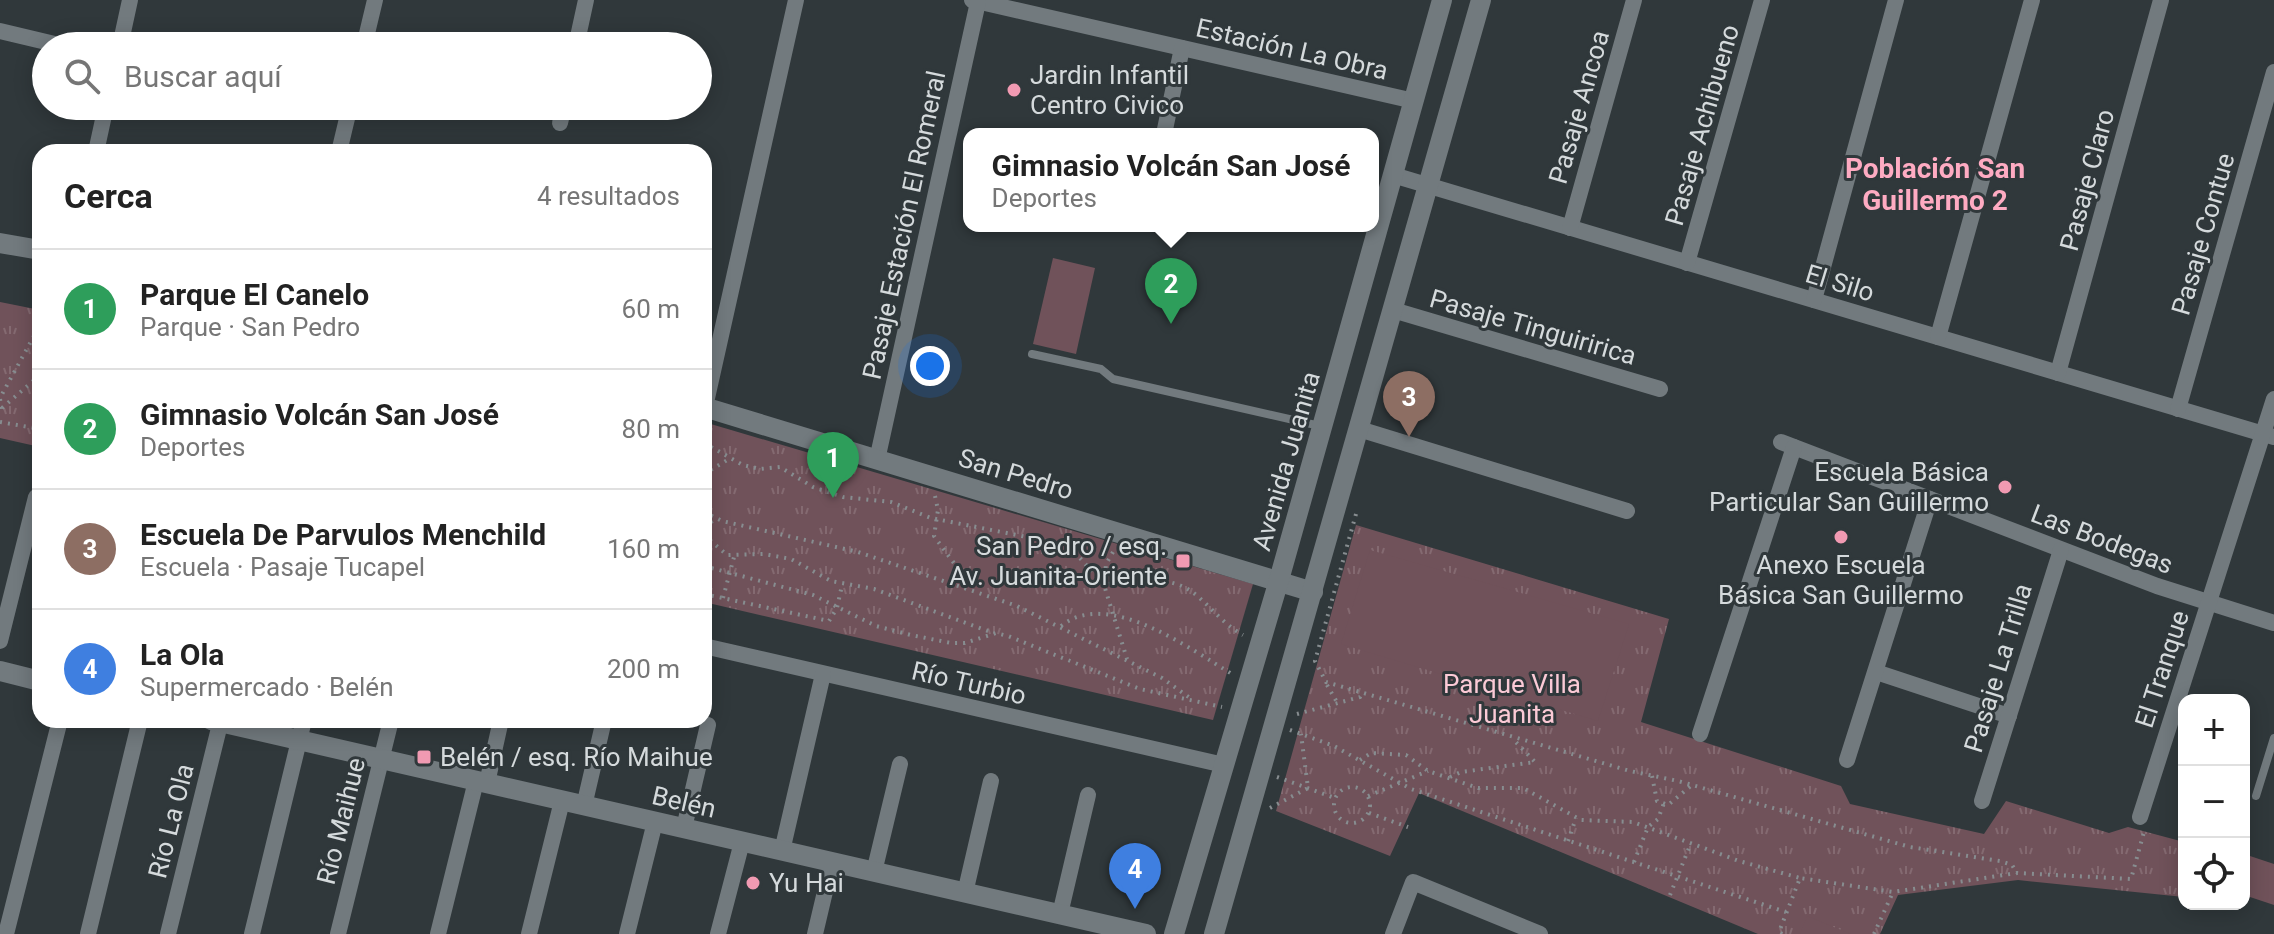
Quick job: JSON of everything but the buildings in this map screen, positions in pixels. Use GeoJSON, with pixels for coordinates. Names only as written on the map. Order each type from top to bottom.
{"type":"FeatureCollection","features":[{"type":"Feature","properties":{"kind":"main road","name":"Avenida Juanita"},"geometry":{"type":"LineString","coordinates":[[1379,225],[1442,0]]}},
{"type":"Feature","properties":{"kind":"main road"},"geometry":{"type":"LineString","coordinates":[[1214,934],[1481,0]]}},
{"type":"Feature","properties":{"kind":"main road","name":"Avenida Juanita"},"geometry":{"type":"LineString","coordinates":[[1174,934],[1279,580],[1377,232]]}},
{"type":"Feature","properties":{"kind":"main road"},"geometry":{"type":"LineString","coordinates":[[0,243],[32,249]]}},
{"type":"Feature","properties":{"kind":"main road","name":"San Pedro"},"geometry":{"type":"LineString","coordinates":[[712,409],[1313,592]]}},
{"type":"Feature","properties":{"kind":"main road"},"geometry":{"type":"LineString","coordinates":[[0,671],[32,679]]}},
{"type":"Feature","properties":{"kind":"main road","name":"Belén"},"geometry":{"type":"LineString","coordinates":[[302,730],[381,759],[1146,934]]}},
{"type":"Feature","properties":{"kind":"street"},"geometry":{"type":"LineString","coordinates":[[367,32],[375,0]]}},
{"type":"Feature","properties":{"kind":"street"},"geometry":{"type":"LineString","coordinates":[[579,32],[586,0]]}},
{"type":"Feature","properties":{"kind":"street"},"geometry":{"type":"LineString","coordinates":[[712,376],[796,0]]}},
{"type":"Feature","properties":{"kind":"street","name":"Pasaje Ancoa"},"geometry":{"type":"LineString","coordinates":[[1570,228],[1634,0]]}},
{"type":"Feature","properties":{"kind":"street","name":"Pasaje Achibueno"},"geometry":{"type":"LineString","coordinates":[[1687,263],[1762,0]]}},
{"type":"Feature","properties":{"kind":"street"},"geometry":{"type":"LineString","coordinates":[[1814,300],[1896,0]]}},
{"type":"Feature","properties":{"kind":"street"},"geometry":{"type":"LineString","coordinates":[[1938,337],[2032,0]]}},
{"type":"Feature","properties":{"kind":"street","name":"Pasaje Claro"},"geometry":{"type":"LineString","coordinates":[[2058,373],[2161,0]]}},
{"type":"Feature","properties":{"kind":"street"},"geometry":{"type":"LineString","coordinates":[[121,32],[124,1]]}},
{"type":"Feature","properties":{"kind":"street","name":"Estación La Obra"},"geometry":{"type":"LineString","coordinates":[[975,1],[1014,5],[1182,48],[1414,101]]}},
{"type":"Feature","properties":{"kind":"street","name":"Pasaje Estación El Romeral"},"geometry":{"type":"LineString","coordinates":[[877,460],[975,1]]}},
{"type":"Feature","properties":{"kind":"street"},"geometry":{"type":"LineString","coordinates":[[0,31],[32,39]]}},
{"type":"Feature","properties":{"kind":"street"},"geometry":{"type":"LineString","coordinates":[[1165,128],[1182,48]]}},
{"type":"Feature","properties":{"kind":"street","name":"Pasaje Contue"},"geometry":{"type":"LineString","coordinates":[[2178,409],[2274,72]]}},
{"type":"Feature","properties":{"kind":"street"},"geometry":{"type":"LineString","coordinates":[[98,144],[103,120]]}},
{"type":"Feature","properties":{"kind":"street"},"geometry":{"type":"LineString","coordinates":[[341,144],[347,120]]}},
{"type":"Feature","properties":{"kind":"street","name":"El Silo"},"geometry":{"type":"LineString","coordinates":[[1393,175],[2269,436]]}},
{"type":"Feature","properties":{"kind":"street","name":"Pasaje Tinguiririca"},"geometry":{"type":"LineString","coordinates":[[1393,310],[1660,389]]}},
{"type":"Feature","properties":{"kind":"street","name":"El Tranque"},"geometry":{"type":"LineString","coordinates":[[2144,819],[2208,604],[2269,436],[2274,399]]}},
{"type":"Feature","properties":{"kind":"street"},"geometry":{"type":"LineString","coordinates":[[1359,429],[1627,511]]}},
{"type":"Feature","properties":{"kind":"street","name":"Las Bodegas"},"geometry":{"type":"LineString","coordinates":[[1700,734],[1788,445],[2208,604],[2274,623]]}},
{"type":"Feature","properties":{"kind":"street"},"geometry":{"type":"LineString","coordinates":[[1847,760],[1930,499]]}},
{"type":"Feature","properties":{"kind":"street"},"geometry":{"type":"LineString","coordinates":[[0,641],[32,513]]}},
{"type":"Feature","properties":{"kind":"street","name":"Pasaje La Trilla"},"geometry":{"type":"LineString","coordinates":[[1982,801],[2061,550]]}},
{"type":"Feature","properties":{"kind":"street","name":"Río Turbio"},"geometry":{"type":"LineString","coordinates":[[712,648],[1224,765]]}},
{"type":"Feature","properties":{"kind":"street"},"geometry":{"type":"LineString","coordinates":[[1876,672],[2009,716]]}},
{"type":"Feature","properties":{"kind":"street"},"geometry":{"type":"LineString","coordinates":[[782,851],[823,674]]}},
{"type":"Feature","properties":{"kind":"street"},"geometry":{"type":"LineString","coordinates":[[6,934],[58,728]]}},
{"type":"Feature","properties":{"kind":"street"},"geometry":{"type":"LineString","coordinates":[[88,934],[138,728]]}},
{"type":"Feature","properties":{"kind":"street","name":"Río La Ola"},"geometry":{"type":"LineString","coordinates":[[168,934],[216,728]]}},
{"type":"Feature","properties":{"kind":"street","name":"Río Maihue"},"geometry":{"type":"LineString","coordinates":[[338,934],[389,728]]}},
{"type":"Feature","properties":{"kind":"street"},"geometry":{"type":"LineString","coordinates":[[438,934],[498,728]]}},
{"type":"Feature","properties":{"kind":"street"},"geometry":{"type":"LineString","coordinates":[[584,806],[602,728]]}},
{"type":"Feature","properties":{"kind":"street"},"geometry":{"type":"LineString","coordinates":[[684,828],[707,728]]}},
{"type":"Feature","properties":{"kind":"street"},"geometry":{"type":"LineString","coordinates":[[252,934],[302,730]]}},
{"type":"Feature","properties":{"kind":"street"},"geometry":{"type":"LineString","coordinates":[[874,872],[900,764]]}},
{"type":"Feature","properties":{"kind":"street"},"geometry":{"type":"LineString","coordinates":[[965,893],[991,781]]}},
{"type":"Feature","properties":{"kind":"street"},"geometry":{"type":"LineString","coordinates":[[1060,914],[1088,795]]}},
{"type":"Feature","properties":{"kind":"street"},"geometry":{"type":"LineString","coordinates":[[529,934],[562,801]]}},
{"type":"Feature","properties":{"kind":"street"},"geometry":{"type":"LineString","coordinates":[[627,934],[655,822]]}},
{"type":"Feature","properties":{"kind":"street"},"geometry":{"type":"LineString","coordinates":[[718,934],[742,842]]}},
{"type":"Feature","properties":{"kind":"street"},"geometry":{"type":"LineString","coordinates":[[815,934],[832,862]]}},
{"type":"Feature","properties":{"kind":"street"},"geometry":{"type":"LineString","coordinates":[[1393,934],[1413,882],[1540,934]]}},
{"type":"Feature","properties":{"kind":"lane"},"geometry":{"type":"LineString","coordinates":[[1032,354],[1101,369],[1113,379],[1322,427]]}},
{"type":"Feature","properties":{"kind":"lane"},"geometry":{"type":"LineString","coordinates":[[2256,796],[2274,738]]}},
{"type":"Feature","properties":{"kind":"path"},"geometry":{"type":"LineString","coordinates":[[1,409],[0,398],[32,340]]}},
{"type":"Feature","properties":{"kind":"path"},"geometry":{"type":"LineString","coordinates":[[1,409],[32,382]]}},
{"type":"Feature","properties":{"kind":"path"},"geometry":{"type":"LineString","coordinates":[[0,422],[32,428]]}},
{"type":"Feature","properties":{"kind":"path"},"geometry":{"type":"LineString","coordinates":[[712,448],[760,469],[780,467],[825,492],[891,502],[936,519],[1057,543],[1079,557],[1104,585],[1127,660]]}},
{"type":"Feature","properties":{"kind":"path"},"geometry":{"type":"LineString","coordinates":[[712,469],[730,458]]}},
{"type":"Feature","properties":{"kind":"path"},"geometry":{"type":"LineString","coordinates":[[939,478],[935,496],[934,536],[959,570],[966,591]]}},
{"type":"Feature","properties":{"kind":"path"},"geometry":{"type":"LineString","coordinates":[[1338,704],[1315,661],[1356,510]]}},
{"type":"Feature","properties":{"kind":"path"},"geometry":{"type":"LineString","coordinates":[[712,517],[858,552],[1017,606],[1162,678],[1192,699]]}},
{"type":"Feature","properties":{"kind":"path"},"geometry":{"type":"LineString","coordinates":[[712,521],[716,519]]}},
{"type":"Feature","properties":{"kind":"path"},"geometry":{"type":"LineString","coordinates":[[1104,585],[1106,564],[1127,535]]}},
{"type":"Feature","properties":{"kind":"path"},"geometry":{"type":"LineString","coordinates":[[712,544],[719,551],[734,557],[764,554],[791,559],[842,585],[874,589],[1140,689],[1223,708]]}},
{"type":"Feature","properties":{"kind":"path"},"geometry":{"type":"LineString","coordinates":[[723,598],[734,557]]}},
{"type":"Feature","properties":{"kind":"path"},"geometry":{"type":"LineString","coordinates":[[712,568],[813,595],[876,626],[951,643],[996,633]]}},
{"type":"Feature","properties":{"kind":"path"},"geometry":{"type":"LineString","coordinates":[[1104,585],[1120,581],[1170,581],[1194,593],[1225,625],[1243,635]]}},
{"type":"Feature","properties":{"kind":"path"},"geometry":{"type":"LineString","coordinates":[[712,596],[829,621],[837,608],[842,585]]}},
{"type":"Feature","properties":{"kind":"path"},"geometry":{"type":"LineString","coordinates":[[1061,626],[1087,612],[1116,616],[1190,646],[1232,674]]}},
{"type":"Feature","properties":{"kind":"path"},"geometry":{"type":"LineString","coordinates":[[1326,682],[1910,847],[2000,861],[2012,865],[2017,873]]}},
{"type":"Feature","properties":{"kind":"path"},"geometry":{"type":"LineString","coordinates":[[1295,715],[1338,704],[1362,693]]}},
{"type":"Feature","properties":{"kind":"path"},"geometry":{"type":"LineString","coordinates":[[1290,730],[1334,746],[1402,784],[1786,912]]}},
{"type":"Feature","properties":{"kind":"path"},"geometry":{"type":"LineString","coordinates":[[1301,734],[1308,788]]}},
{"type":"Feature","properties":{"kind":"path"},"geometry":{"type":"LineString","coordinates":[[1449,778],[1461,772],[1535,762],[1512,737]]}},
{"type":"Feature","properties":{"kind":"path"},"geometry":{"type":"LineString","coordinates":[[1360,760],[1371,753],[1406,755],[1428,771],[1478,788],[1523,788],[1576,818],[1591,823],[1622,819],[1800,878],[1893,892],[2017,873],[2131,879],[2144,819]]}},
{"type":"Feature","properties":{"kind":"path"},"geometry":{"type":"LineString","coordinates":[[1368,796],[1428,771]]}},
{"type":"Feature","properties":{"kind":"path"},"geometry":{"type":"LineString","coordinates":[[1277,776],[1335,798]]}},
{"type":"Feature","properties":{"kind":"path"},"geometry":{"type":"LineString","coordinates":[[1652,776],[1657,801],[1668,805],[1692,785]]}},
{"type":"Feature","properties":{"kind":"path"},"geometry":{"type":"LineString","coordinates":[[1353,787],[1368,796],[1369,813],[1361,822],[1344,822],[1335,813],[1335,798],[1341,790],[1353,787]]}},
{"type":"Feature","properties":{"kind":"path"},"geometry":{"type":"LineString","coordinates":[[1267,810],[1308,788]]}},
{"type":"Feature","properties":{"kind":"path"},"geometry":{"type":"LineString","coordinates":[[1634,862],[1648,827],[1658,819],[1664,803]]}},
{"type":"Feature","properties":{"kind":"path"},"geometry":{"type":"LineString","coordinates":[[1369,813],[1408,827]]}},
{"type":"Feature","properties":{"kind":"path"},"geometry":{"type":"LineString","coordinates":[[1568,841],[1576,818]]}},
{"type":"Feature","properties":{"kind":"path"},"geometry":{"type":"LineString","coordinates":[[1670,895],[1691,843]]}},
{"type":"Feature","properties":{"kind":"path"},"geometry":{"type":"LineString","coordinates":[[1782,934],[1779,932],[1800,878]]}},
{"type":"Feature","properties":{"kind":"path"},"geometry":{"type":"LineString","coordinates":[[1874,934],[1893,892]]}},
{"type":"Feature","properties":{"kind":"green space"},"geometry":{"type":"Polygon","coordinates":[[[1053,258],[1095,268],[1076,354],[1033,344],[1053,258]]]}},
{"type":"Feature","properties":{"kind":"green space"},"geometry":{"type":"Polygon","coordinates":[[[0,302],[32,308],[32,445],[0,438],[0,302]]]}},
{"type":"Feature","properties":{"kind":"green space"},"geometry":{"type":"Polygon","coordinates":[[[712,424],[1253,584],[1213,720],[712,604],[712,424]]]}},
{"type":"Feature","properties":{"kind":"green space","name":"Parque Villa Juanita"},"geometry":{"type":"Polygon","coordinates":[[[1356,525],[1669,619],[1641,722],[1841,786],[1850,804],[1984,834],[2006,801],[2109,833],[2128,827],[2178,840],[2178,896],[2018,880],[1898,895],[1880,934],[1758,934],[1419,793],[1390,856],[1276,811],[1356,525]]]}},
{"type":"Feature","properties":{"kind":"green space"},"geometry":{"type":"Polygon","coordinates":[[[1370,550],[1629,624],[1598,721],[1341,644],[1370,550]]]}},
{"type":"Feature","properties":{"kind":"green space"},"geometry":{"type":"Polygon","coordinates":[[[2250,856],[2274,864],[2274,905],[2250,897],[2250,856]]]}},
{"type":"Feature","properties":{"kind":"green space"},"geometry":{"type":"Polygon","coordinates":[[[1807,916],[1851,934],[1800,934],[1807,916]]]}},
{"type":"Feature","properties":{"kind":"place","name":"Jardin Infantil Centro Civico"},"geometry":{"type":"Point","coordinates":[1014,90]}},
{"type":"Feature","properties":{"kind":"place","name":"Gimnasio Volcán San José"},"geometry":{"type":"Point","coordinates":[1171,324]}},
{"type":"Feature","properties":{"kind":"place","name":"Escuela De Parvulos Menchild"},"geometry":{"type":"Point","coordinates":[1409,437]}},
{"type":"Feature","properties":{"kind":"place","name":"Escuela Básica Particular San Guillermo"},"geometry":{"type":"Point","coordinates":[2005,487]}},
{"type":"Feature","properties":{"kind":"place","name":"Parque El Canelo"},"geometry":{"type":"Point","coordinates":[833,498]}},
{"type":"Feature","properties":{"kind":"place","name":"Anexo Escuela Básica San Guillermo"},"geometry":{"type":"Point","coordinates":[1841,537]}},
{"type":"Feature","properties":{"kind":"place","name":"San Pedro / esq. Av. Juanita-Oriente"},"geometry":{"type":"Point","coordinates":[1183,561]}},
{"type":"Feature","properties":{"kind":"place","name":"Belén / esq. Río Maihue"},"geometry":{"type":"Point","coordinates":[424,757]}},
{"type":"Feature","properties":{"kind":"place","name":"Yu Hai"},"geometry":{"type":"Point","coordinates":[753,883]}},
{"type":"Feature","properties":{"kind":"place","name":"La Ola"},"geometry":{"type":"Point","coordinates":[1135,909]}},
{"type":"Feature","properties":{"kind":"district","name":"Población San Guillermo 2"},"geometry":{"type":"Point","coordinates":[1935,184]}}]}
